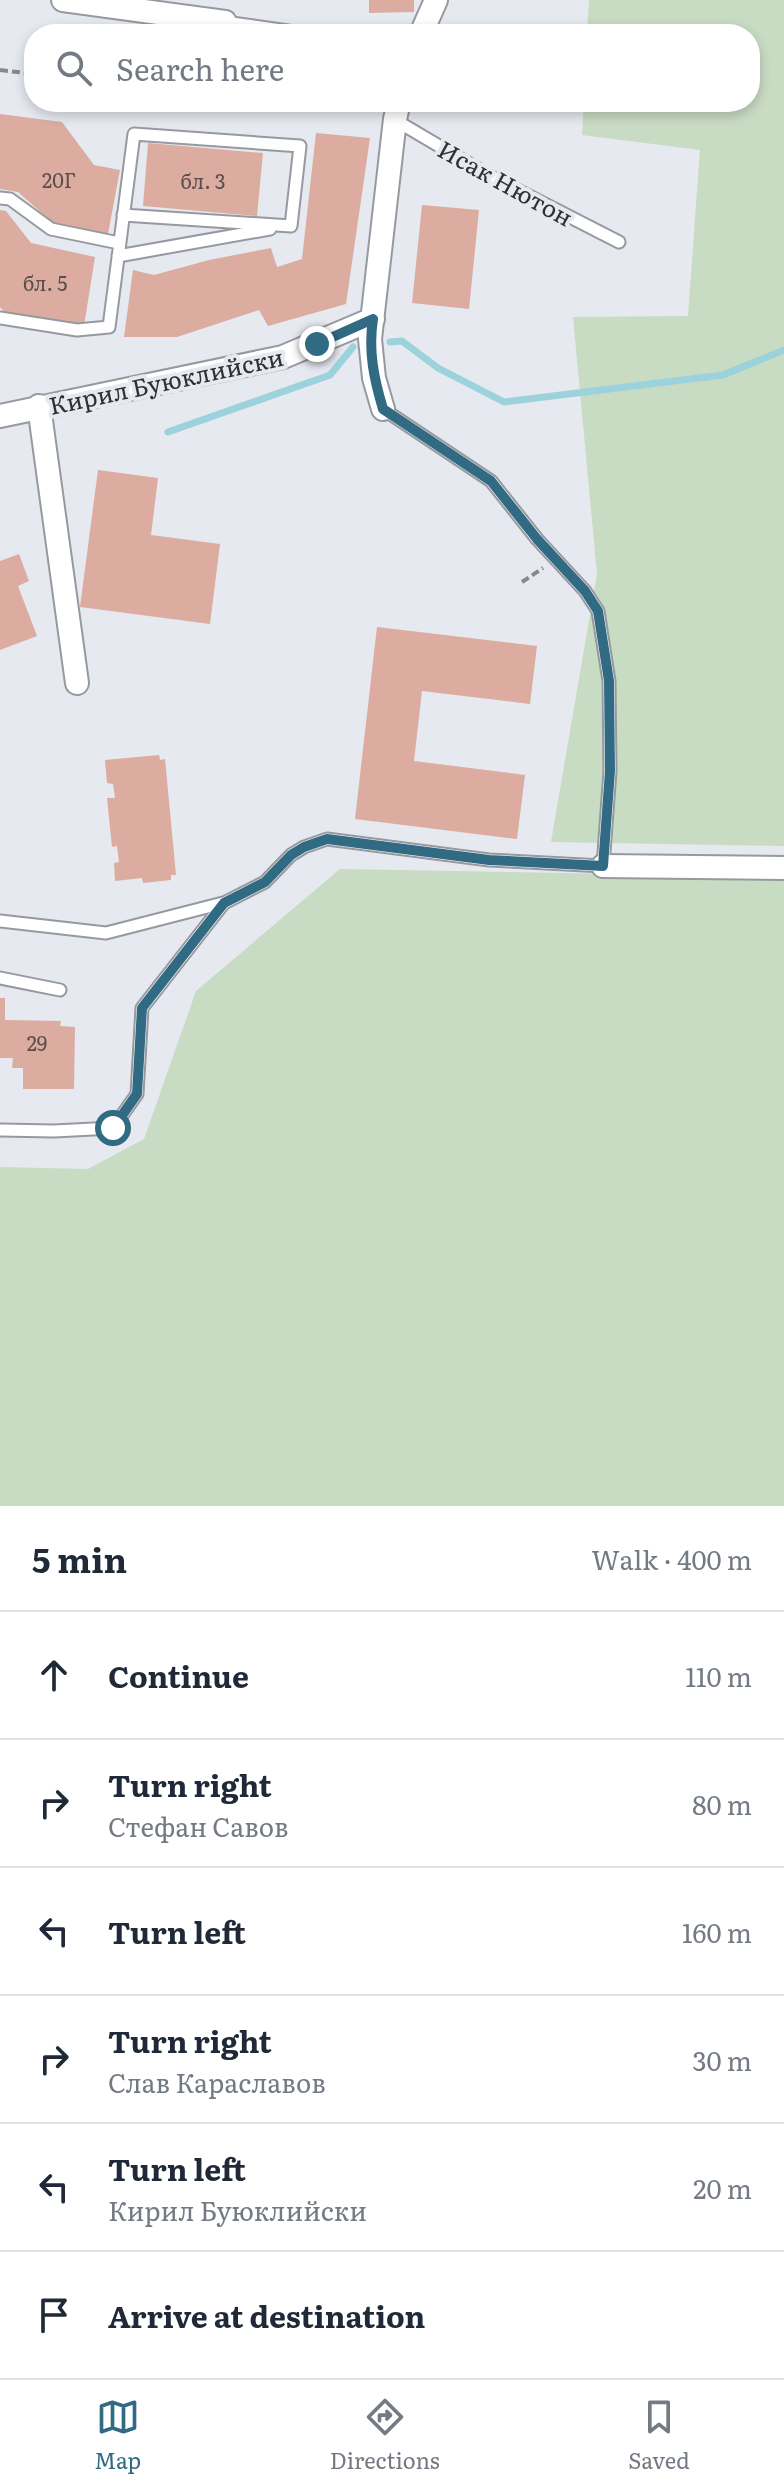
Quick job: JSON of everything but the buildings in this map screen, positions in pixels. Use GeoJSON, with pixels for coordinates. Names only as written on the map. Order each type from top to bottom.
{"type":"FeatureCollection","features":[{"type":"Feature","properties":{"kind":"street"},"geometry":{"type":"LineString","coordinates":[[63,0],[225,22]]}},
{"type":"Feature","properties":{"kind":"street"},"geometry":{"type":"LineString","coordinates":[[425,24],[436,0]]}},
{"type":"Feature","properties":{"kind":"street"},"geometry":{"type":"LineString","coordinates":[[383,409],[374,378],[370,339],[397,112]]}},
{"type":"Feature","properties":{"kind":"street","name":"Кирил Буюклийски"},"geometry":{"type":"LineString","coordinates":[[0,416],[283,357],[373,319]]}},
{"type":"Feature","properties":{"kind":"street"},"geometry":{"type":"LineString","coordinates":[[39,406],[77,683]]}},
{"type":"Feature","properties":{"kind":"street"},"geometry":{"type":"LineString","coordinates":[[603,866],[784,868]]}},
{"type":"Feature","properties":{"kind":"lane"},"geometry":{"type":"LineString","coordinates":[[225,22],[239,24]]}},
{"type":"Feature","properties":{"kind":"lane","name":"Исак Нютон"},"geometry":{"type":"LineString","coordinates":[[398,112],[490,176],[619,242]]}},
{"type":"Feature","properties":{"kind":"lane"},"geometry":{"type":"LineString","coordinates":[[0,318],[77,330],[109,327],[134,134],[300,146],[291,226]]}},
{"type":"Feature","properties":{"kind":"lane"},"geometry":{"type":"LineString","coordinates":[[0,198],[10,199],[51,229],[119,250],[291,226]]}},
{"type":"Feature","properties":{"kind":"lane"},"geometry":{"type":"LineString","coordinates":[[123,215],[291,226]]}},
{"type":"Feature","properties":{"kind":"lane"},"geometry":{"type":"LineString","coordinates":[[0,921],[106,933],[224,903],[265,882],[291,855],[327,839],[489,860],[603,866],[610,771],[609,681],[598,611],[585,591],[555,560],[491,481],[383,409]]}},
{"type":"Feature","properties":{"kind":"lane"},"geometry":{"type":"LineString","coordinates":[[0,1130],[113,1128],[137,1094],[142,1008],[224,903]]}},
{"type":"Feature","properties":{"kind":"lane"},"geometry":{"type":"LineString","coordinates":[[0,978],[60,990]]}},
{"type":"Feature","properties":{"kind":"path"},"geometry":{"type":"LineString","coordinates":[[0,70],[24,73]]}},
{"type":"Feature","properties":{"kind":"path"},"geometry":{"type":"LineString","coordinates":[[522,582],[555,560]]}},
{"type":"Feature","properties":{"kind":"green space"},"geometry":{"type":"Polygon","coordinates":[[[589,0],[784,0],[784,846],[551,842],[597,574],[573,317],[688,316],[700,150],[582,135],[583,112],[760,112],[760,24],[588,24],[589,0]]]}},
{"type":"Feature","properties":{"kind":"green space"},"geometry":{"type":"Polygon","coordinates":[[[340,869],[784,877],[784,1506],[0,1506],[0,1167],[88,1169],[144,1139],[196,991],[340,869]]]}},
{"type":"Feature","properties":{"kind":"waterway"},"geometry":{"type":"LineString","coordinates":[[390,342],[402,341],[438,368],[504,402],[723,375],[784,350]]}},
{"type":"Feature","properties":{"kind":"waterway"},"geometry":{"type":"LineString","coordinates":[[168,432],[330,375],[353,347]]}},
{"type":"Feature","properties":{"kind":"route"},"geometry":{"type":"LineString","coordinates":[[113,1128],[137,1094],[142,1008],[224,903],[254,890],[291,855],[304,847],[327,839],[489,860],[603,866],[610,771],[609,681],[598,611],[585,591],[537,539],[491,481],[383,409],[374,378],[370,339],[373,319],[317,344]]}}]}
